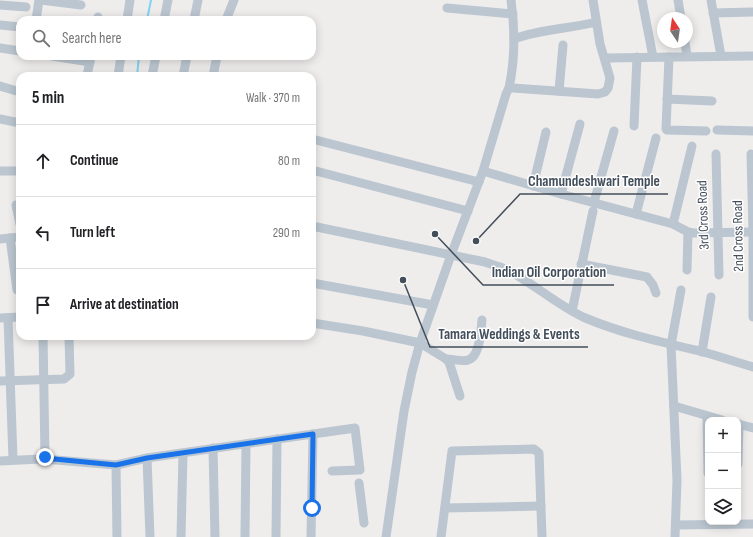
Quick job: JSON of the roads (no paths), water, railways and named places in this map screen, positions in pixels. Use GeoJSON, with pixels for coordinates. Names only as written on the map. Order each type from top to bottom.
{"type":"FeatureCollection","features":[{"type":"Feature","properties":{"kind":"street"},"geometry":{"type":"LineString","coordinates":[[37,16],[40,0],[81,5]]}},
{"type":"Feature","properties":{"kind":"street"},"geometry":{"type":"LineString","coordinates":[[128,16],[130,0]]}},
{"type":"Feature","properties":{"kind":"street"},"geometry":{"type":"LineString","coordinates":[[165,16],[168,0]]}},
{"type":"Feature","properties":{"kind":"street"},"geometry":{"type":"LineString","coordinates":[[195,16],[198,0]]}},
{"type":"Feature","properties":{"kind":"street"},"geometry":{"type":"LineString","coordinates":[[228,16],[234,0]]}},
{"type":"Feature","properties":{"kind":"street"},"geometry":{"type":"LineString","coordinates":[[386,537],[404,411],[412,372],[433,305],[480,182],[509,88],[513,63],[514,39],[511,0]]}},
{"type":"Feature","properties":{"kind":"street"},"geometry":{"type":"LineString","coordinates":[[509,88],[598,94],[605,92],[610,85],[610,78],[600,44],[593,0]]}},
{"type":"Feature","properties":{"kind":"street"},"geometry":{"type":"LineString","coordinates":[[642,0],[653,57]]}},
{"type":"Feature","properties":{"kind":"street"},"geometry":{"type":"LineString","coordinates":[[678,0],[679,12]]}},
{"type":"Feature","properties":{"kind":"street"},"geometry":{"type":"LineString","coordinates":[[711,0],[721,56]]}},
{"type":"Feature","properties":{"kind":"street"},"geometry":{"type":"LineString","coordinates":[[0,5],[26,7]]}},
{"type":"Feature","properties":{"kind":"street"},"geometry":{"type":"LineString","coordinates":[[447,8],[513,14]]}},
{"type":"Feature","properties":{"kind":"street"},"geometry":{"type":"LineString","coordinates":[[713,13],[753,12]]}},
{"type":"Feature","properties":{"kind":"street"},"geometry":{"type":"LineString","coordinates":[[514,39],[524,35],[596,22]]}},
{"type":"Feature","properties":{"kind":"street"},"geometry":{"type":"LineString","coordinates":[[0,25],[16,27]]}},
{"type":"Feature","properties":{"kind":"street"},"geometry":{"type":"LineString","coordinates":[[559,91],[563,45]]}},
{"type":"Feature","properties":{"kind":"street"},"geometry":{"type":"LineString","coordinates":[[0,48],[16,50]]}},
{"type":"Feature","properties":{"kind":"street"},"geometry":{"type":"LineString","coordinates":[[686,48],[687,56]]}},
{"type":"Feature","properties":{"kind":"street"},"geometry":{"type":"LineString","coordinates":[[669,56],[665,126],[667,130],[706,131]]}},
{"type":"Feature","properties":{"kind":"street"},"geometry":{"type":"LineString","coordinates":[[605,58],[753,56]]}},
{"type":"Feature","properties":{"kind":"street"},"geometry":{"type":"LineString","coordinates":[[634,126],[637,57]]}},
{"type":"Feature","properties":{"kind":"street"},"geometry":{"type":"LineString","coordinates":[[88,72],[91,60]]}},
{"type":"Feature","properties":{"kind":"street"},"geometry":{"type":"LineString","coordinates":[[119,72],[120,60]]}},
{"type":"Feature","properties":{"kind":"street"},"geometry":{"type":"LineString","coordinates":[[153,72],[155,60]]}},
{"type":"Feature","properties":{"kind":"street"},"geometry":{"type":"LineString","coordinates":[[184,72],[186,60]]}},
{"type":"Feature","properties":{"kind":"street"},"geometry":{"type":"LineString","coordinates":[[214,72],[216,60]]}},
{"type":"Feature","properties":{"kind":"street"},"geometry":{"type":"LineString","coordinates":[[0,86],[16,91]]}},
{"type":"Feature","properties":{"kind":"street"},"geometry":{"type":"LineString","coordinates":[[666,99],[712,101]]}},
{"type":"Feature","properties":{"kind":"street"},"geometry":{"type":"LineString","coordinates":[[0,119],[16,122]]}},
{"type":"Feature","properties":{"kind":"street"},"geometry":{"type":"LineString","coordinates":[[561,194],[580,124]]}},
{"type":"Feature","properties":{"kind":"street"},"geometry":{"type":"LineString","coordinates":[[717,130],[753,131]]}},
{"type":"Feature","properties":{"kind":"street"},"geometry":{"type":"LineString","coordinates":[[572,311],[594,207],[614,131]]}},
{"type":"Feature","properties":{"kind":"street"},"geometry":{"type":"LineString","coordinates":[[533,186],[546,132]]}},
{"type":"Feature","properties":{"kind":"street"},"geometry":{"type":"LineString","coordinates":[[636,214],[656,138]]}},
{"type":"Feature","properties":{"kind":"street"},"geometry":{"type":"LineString","coordinates":[[316,140],[480,182]]}},
{"type":"Feature","properties":{"kind":"street"},"geometry":{"type":"LineString","coordinates":[[676,225],[692,146]]}},
{"type":"Feature","properties":{"kind":"street","name":"3rd Cross Road"},"geometry":{"type":"LineString","coordinates":[[716,154],[719,275]]}},
{"type":"Feature","properties":{"kind":"street","name":"2nd Cross Road"},"geometry":{"type":"LineString","coordinates":[[750,154],[753,232],[753,317]]}},
{"type":"Feature","properties":{"kind":"street"},"geometry":{"type":"LineString","coordinates":[[0,171],[16,171]]}},
{"type":"Feature","properties":{"kind":"street"},"geometry":{"type":"LineString","coordinates":[[316,171],[468,211]]}},
{"type":"Feature","properties":{"kind":"street"},"geometry":{"type":"LineString","coordinates":[[483,171],[561,194],[594,207],[636,214],[676,225],[688,232],[753,232]]}},
{"type":"Feature","properties":{"kind":"street"},"geometry":{"type":"LineString","coordinates":[[316,227],[485,262],[506,270],[533,285],[572,311],[608,326],[753,367]]}},
{"type":"Feature","properties":{"kind":"street"},"geometry":{"type":"LineString","coordinates":[[687,270],[688,232]]}},
{"type":"Feature","properties":{"kind":"street"},"geometry":{"type":"LineString","coordinates":[[0,239],[16,237]]}},
{"type":"Feature","properties":{"kind":"street"},"geometry":{"type":"LineString","coordinates":[[10,238],[16,283]]}},
{"type":"Feature","properties":{"kind":"street"},"geometry":{"type":"LineString","coordinates":[[581,264],[647,277],[656,292]]}},
{"type":"Feature","properties":{"kind":"street"},"geometry":{"type":"LineString","coordinates":[[316,284],[433,305]]}},
{"type":"Feature","properties":{"kind":"street"},"geometry":{"type":"LineString","coordinates":[[675,537],[677,480],[672,345],[681,290]]}},
{"type":"Feature","properties":{"kind":"street"},"geometry":{"type":"LineString","coordinates":[[702,352],[711,297]]}},
{"type":"Feature","properties":{"kind":"street"},"geometry":{"type":"LineString","coordinates":[[13,459],[10,381],[4,318],[16,317]]}},
{"type":"Feature","properties":{"kind":"street"},"geometry":{"type":"LineString","coordinates":[[446,359],[468,360],[474,357],[479,342],[482,320]]}},
{"type":"Feature","properties":{"kind":"street"},"geometry":{"type":"LineString","coordinates":[[316,324],[363,331],[420,343],[449,362],[460,396]]}},
{"type":"Feature","properties":{"kind":"street"},"geometry":{"type":"LineString","coordinates":[[43,340],[44,458]]}},
{"type":"Feature","properties":{"kind":"street"},"geometry":{"type":"LineString","coordinates":[[0,381],[64,379],[70,374],[70,340]]}},
{"type":"Feature","properties":{"kind":"street"},"geometry":{"type":"LineString","coordinates":[[674,406],[711,417]]}},
{"type":"Feature","properties":{"kind":"street"},"geometry":{"type":"LineString","coordinates":[[707,416],[708,453]]}},
{"type":"Feature","properties":{"kind":"street"},"geometry":{"type":"LineString","coordinates":[[741,425],[753,428]]}},
{"type":"Feature","properties":{"kind":"street"},"geometry":{"type":"LineString","coordinates":[[0,460],[44,458],[116,465],[147,458],[355,428],[360,470],[332,471]]}},
{"type":"Feature","properties":{"kind":"street"},"geometry":{"type":"LineString","coordinates":[[311,537],[313,434]]}},
{"type":"Feature","properties":{"kind":"street"},"geometry":{"type":"LineString","coordinates":[[276,537],[278,439]]}},
{"type":"Feature","properties":{"kind":"street"},"geometry":{"type":"LineString","coordinates":[[245,537],[246,444]]}},
{"type":"Feature","properties":{"kind":"street"},"geometry":{"type":"LineString","coordinates":[[213,448],[215,537]]}},
{"type":"Feature","properties":{"kind":"street"},"geometry":{"type":"LineString","coordinates":[[441,537],[452,451],[534,449],[540,453],[540,506],[542,537]]}},
{"type":"Feature","properties":{"kind":"street"},"geometry":{"type":"LineString","coordinates":[[181,537],[183,453]]}},
{"type":"Feature","properties":{"kind":"street"},"geometry":{"type":"LineString","coordinates":[[147,458],[150,537]]}},
{"type":"Feature","properties":{"kind":"street"},"geometry":{"type":"LineString","coordinates":[[116,465],[117,537]]}},
{"type":"Feature","properties":{"kind":"street"},"geometry":{"type":"LineString","coordinates":[[359,483],[364,524]]}},
{"type":"Feature","properties":{"kind":"street"},"geometry":{"type":"LineString","coordinates":[[445,508],[540,506]]}},
{"type":"Feature","properties":{"kind":"street"},"geometry":{"type":"LineString","coordinates":[[676,525],[705,523]]}},
{"type":"Feature","properties":{"kind":"street"},"geometry":{"type":"LineString","coordinates":[[741,523],[753,524]]}},
{"type":"Feature","properties":{"kind":"waterway"},"geometry":{"type":"LineString","coordinates":[[148,16],[151,0]]}},
{"type":"Feature","properties":{"kind":"waterway"},"geometry":{"type":"LineString","coordinates":[[137,72],[139,60]]}},
{"type":"Feature","properties":{"kind":"place","name":"Indian Oil Corporation"},"geometry":{"type":"Point","coordinates":[435,234]}},
{"type":"Feature","properties":{"kind":"place","name":"Chamundeshwari Temple"},"geometry":{"type":"Point","coordinates":[476,241]}},
{"type":"Feature","properties":{"kind":"place","name":"Tamara Weddings & Events"},"geometry":{"type":"Point","coordinates":[403,280]}}]}
